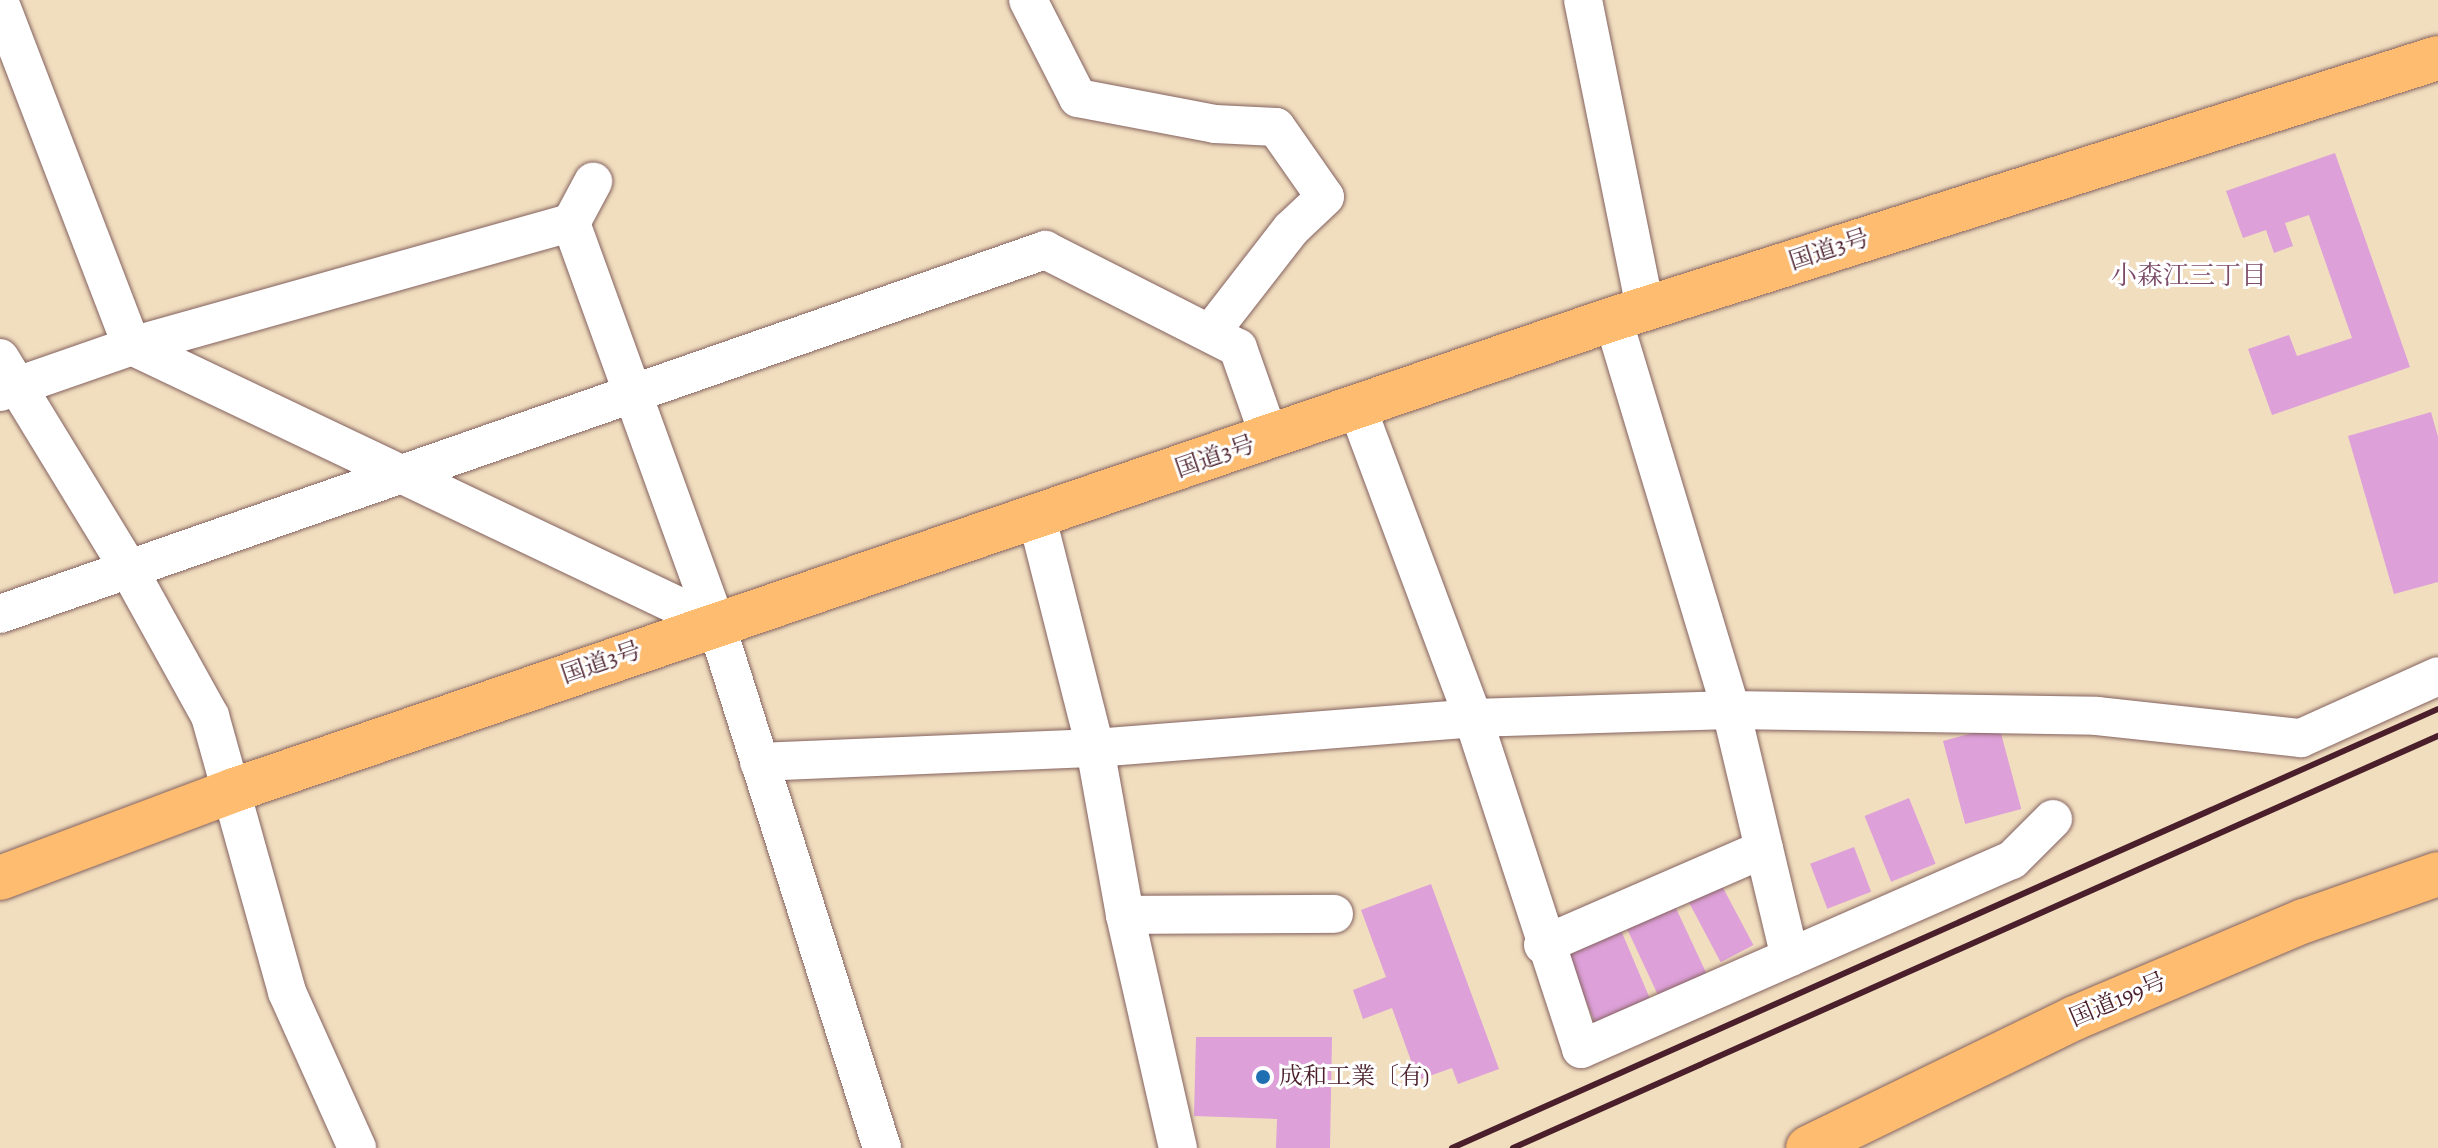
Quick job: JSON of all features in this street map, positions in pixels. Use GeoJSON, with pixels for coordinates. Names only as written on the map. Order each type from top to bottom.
{"type":"FeatureCollection","features":[{"type":"Feature","properties":{"kind":"highway","name":"国道3号"},"geometry":{"type":"LineString","coordinates":[[0,878],[234,790],[716,624],[1358,410],[1629,314],[2438,58]]}},
{"type":"Feature","properties":{"kind":"highway","name":"国道199号"},"geometry":{"type":"LineString","coordinates":[[1808,1148],[2075,1018],[2304,921],[2438,874]]}},
{"type":"Feature","properties":{"kind":"street"},"geometry":{"type":"LineString","coordinates":[[1028,0],[1078,98],[1215,124],[1276,127],[1325,197],[1291,229],[1212,331]]}},
{"type":"Feature","properties":{"kind":"street"},"geometry":{"type":"LineString","coordinates":[[1583,0],[1629,314],[1731,710],[1790,957]]}},
{"type":"Feature","properties":{"kind":"street"},"geometry":{"type":"LineString","coordinates":[[0,3],[132,346],[716,624]]}},
{"type":"Feature","properties":{"kind":"street"},"geometry":{"type":"LineString","coordinates":[[357,1148],[287,992],[234,790],[210,716],[128,568],[6,379],[571,223],[593,182]]}},
{"type":"Feature","properties":{"kind":"street"},"geometry":{"type":"LineString","coordinates":[[571,223],[716,624],[882,1148]]}},
{"type":"Feature","properties":{"kind":"street"},"geometry":{"type":"LineString","coordinates":[[0,614],[1045,250],[1212,331],[1238,348],[1270,439]]}},
{"type":"Feature","properties":{"kind":"street"},"geometry":{"type":"LineString","coordinates":[[1358,410],[1473,718],[1543,945],[1581,1049],[2012,860],[2053,819]]}},
{"type":"Feature","properties":{"kind":"street"},"geometry":{"type":"LineString","coordinates":[[1037,518],[1095,748],[1125,915],[1178,1148]]}},
{"type":"Feature","properties":{"kind":"street"},"geometry":{"type":"LineString","coordinates":[[759,762],[1095,748],[1473,718],[1731,710],[2097,716],[2301,738],[2438,676]]}},
{"type":"Feature","properties":{"kind":"street"},"geometry":{"type":"LineString","coordinates":[[1543,945],[1764,849]]}},
{"type":"Feature","properties":{"kind":"street"},"geometry":{"type":"LineString","coordinates":[[1125,915],[1334,914]]}},
{"type":"Feature","properties":{"kind":"building"},"geometry":{"type":"Polygon","coordinates":[[[2335,153],[2410,367],[2272,415],[2248,349],[2289,335],[2297,356],[2352,338],[2309,215],[2285,223],[2293,246],[2274,253],[2266,230],[2243,238],[2226,191],[2335,153]]]}},
{"type":"Feature","properties":{"kind":"building"},"geometry":{"type":"Polygon","coordinates":[[[2431,412],[2438,437],[2438,582],[2394,594],[2348,436],[2431,412]]]}},
{"type":"Feature","properties":{"kind":"building"},"geometry":{"type":"Polygon","coordinates":[[[1999,726],[2021,809],[1965,824],[1943,741],[1999,726]]]}},
{"type":"Feature","properties":{"kind":"building"},"geometry":{"type":"Polygon","coordinates":[[[1909,798],[1936,864],[1891,882],[1864,816],[1909,798]]]}},
{"type":"Feature","properties":{"kind":"building"},"geometry":{"type":"Polygon","coordinates":[[[1854,847],[1871,892],[1827,909],[1810,864],[1854,847]]]}},
{"type":"Feature","properties":{"kind":"building"},"geometry":{"type":"Polygon","coordinates":[[[1431,884],[1499,1069],[1458,1084],[1452,1068],[1418,1080],[1392,1008],[1363,1019],[1353,990],[1386,977],[1361,910],[1431,884]]]}},
{"type":"Feature","properties":{"kind":"building"},"geometry":{"type":"Polygon","coordinates":[[[1721,884],[1753,945],[1721,962],[1688,901],[1721,884]]]}},
{"type":"Feature","properties":{"kind":"building"},"geometry":{"type":"Polygon","coordinates":[[[1674,904],[1707,976],[1659,998],[1626,926],[1674,904]]]}},
{"type":"Feature","properties":{"kind":"building"},"geometry":{"type":"Polygon","coordinates":[[[1620,928],[1651,1002],[1596,1025],[1565,951],[1620,928]]]}},
{"type":"Feature","properties":{"kind":"building","name":"成和工業〔有)"},"geometry":{"type":"Polygon","coordinates":[[[1196,1037],[1332,1037],[1330,1148],[1276,1148],[1277,1119],[1194,1116],[1196,1037]]]}},
{"type":"Feature","properties":{"kind":"railway"},"geometry":{"type":"LineString","coordinates":[[1452,1148],[2438,709]]}},
{"type":"Feature","properties":{"kind":"railway"},"geometry":{"type":"LineString","coordinates":[[1513,1148],[2438,736]]}},
{"type":"Feature","properties":{"kind":"place","name":"成和工業〔有)"},"geometry":{"type":"Point","coordinates":[1263,1077]}},
{"type":"Feature","properties":{"kind":"district","name":"小森江三丁目"},"geometry":{"type":"Point","coordinates":[2189,276]}}]}
